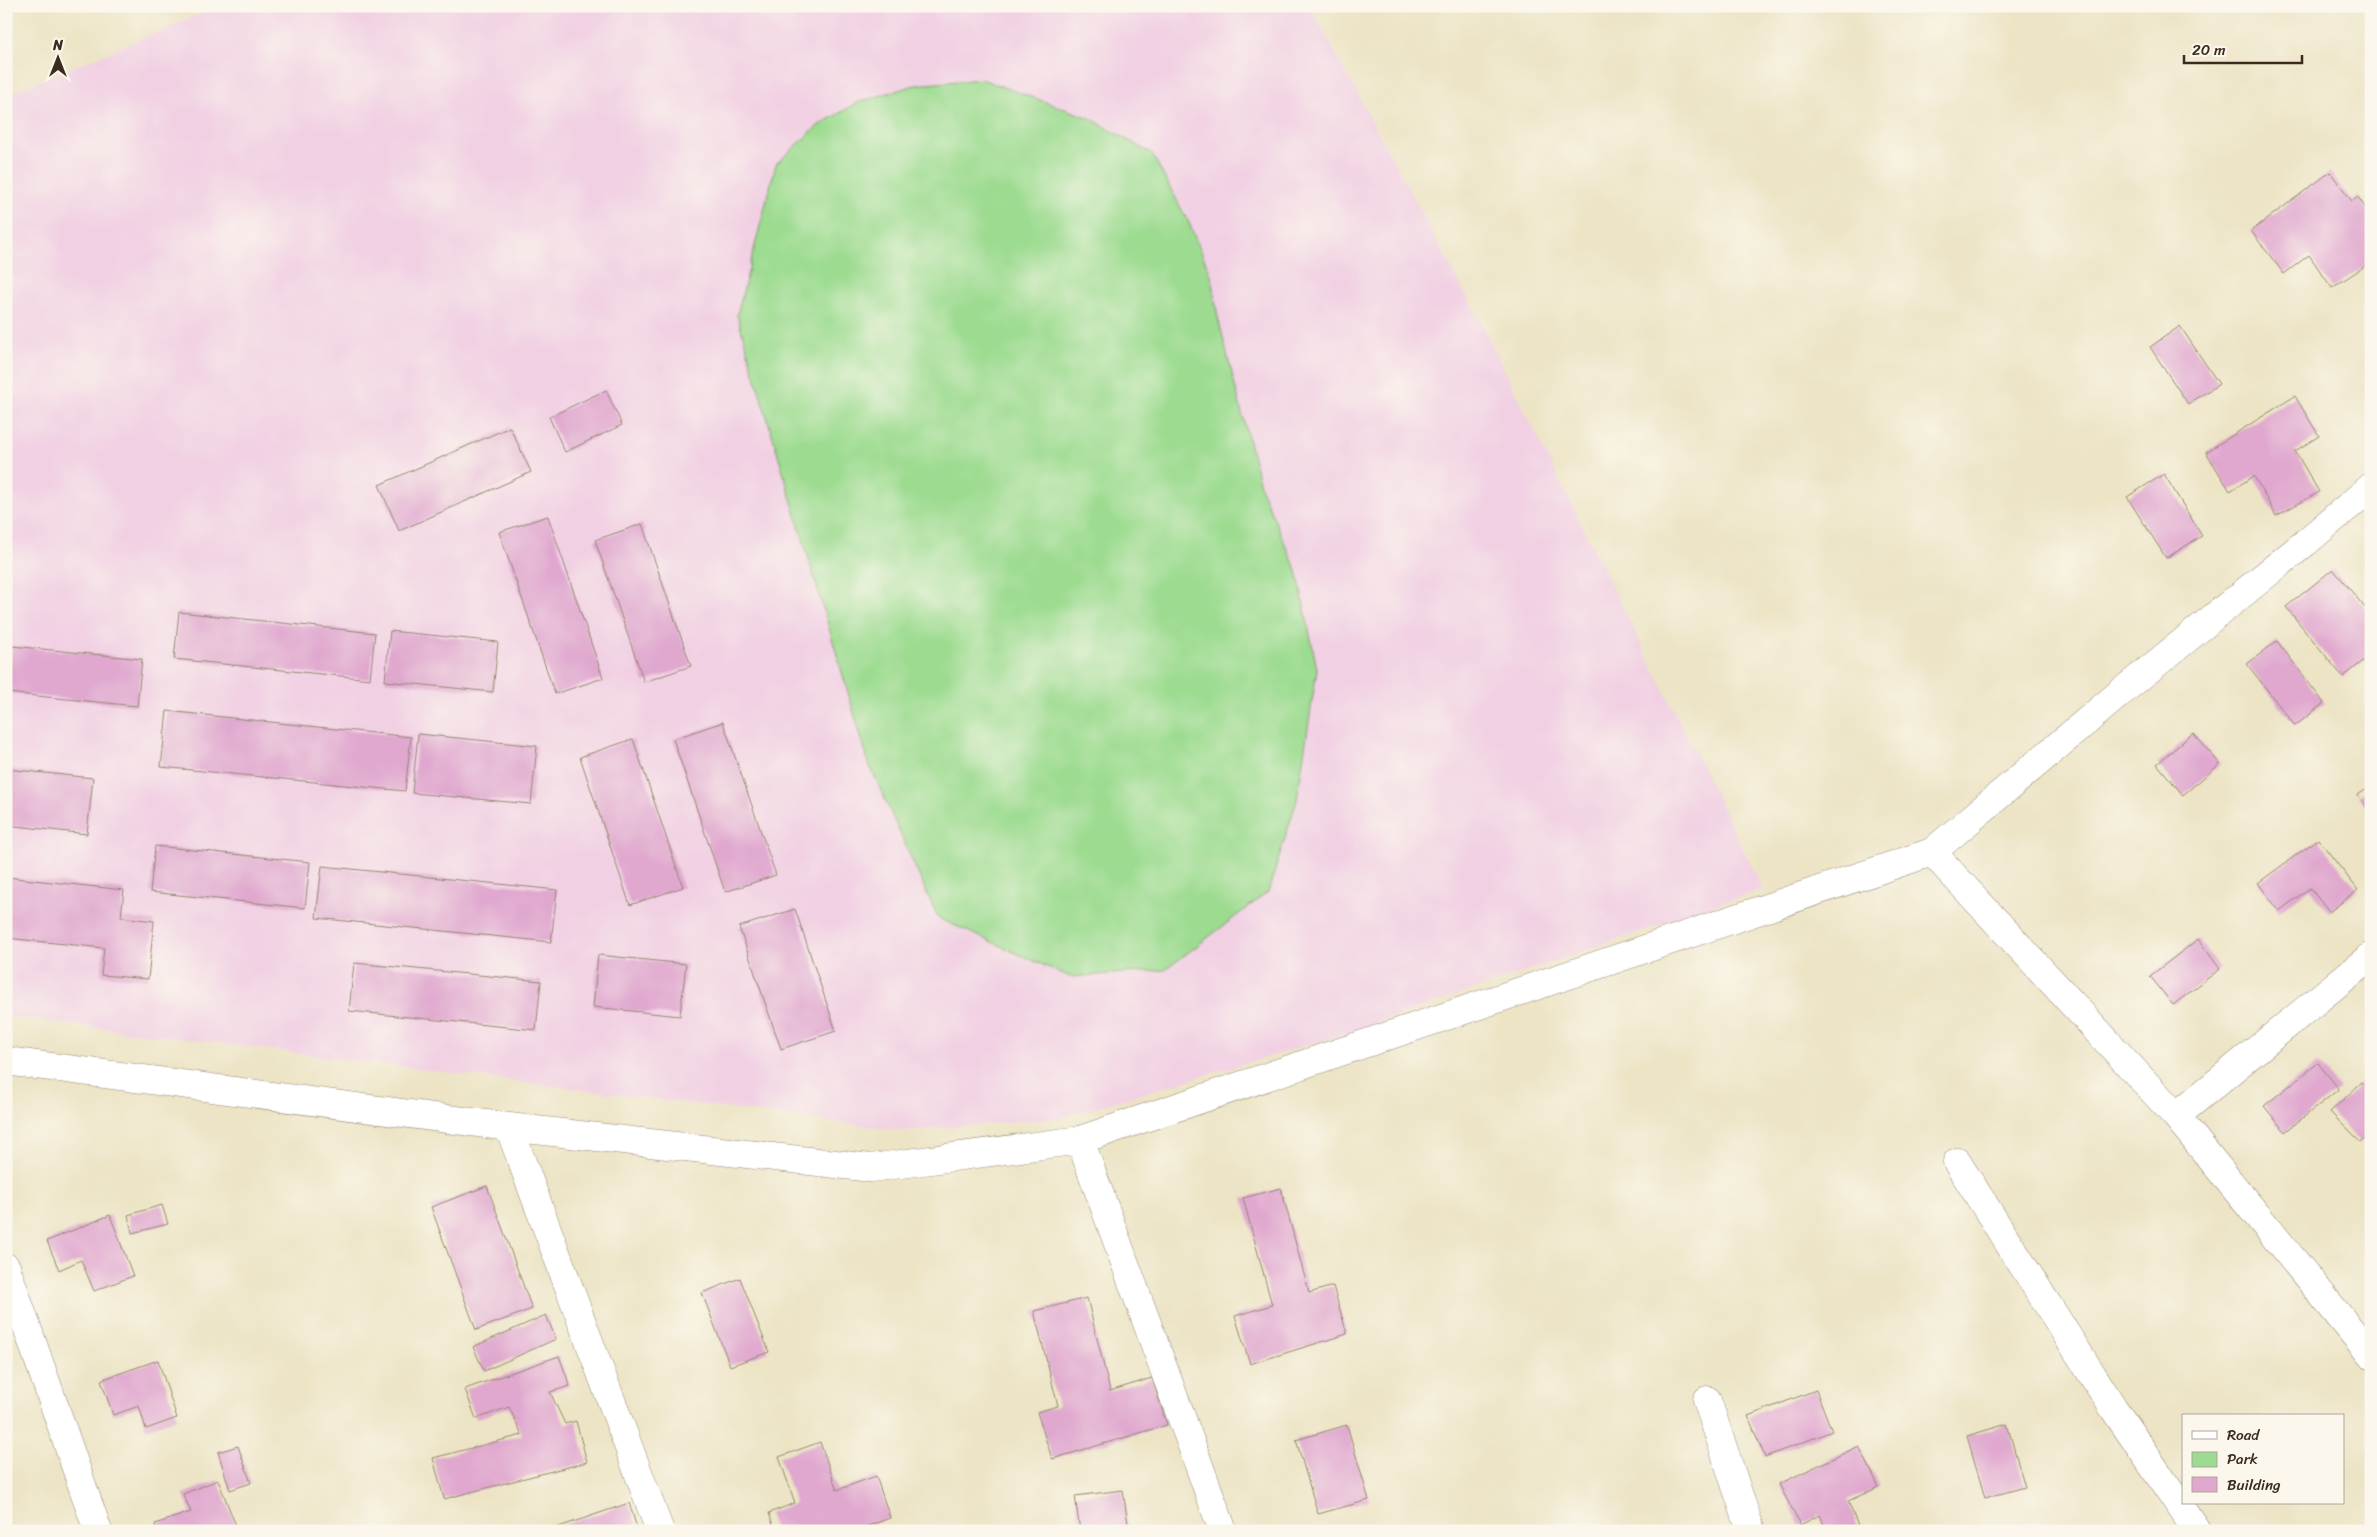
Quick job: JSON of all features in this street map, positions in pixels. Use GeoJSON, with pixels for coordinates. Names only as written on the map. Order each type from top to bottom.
{"type":"FeatureCollection","features":[{"type":"Feature","properties":{"kind":"street"},"geometry":{"type":"LineString","coordinates":[[6,1062],[509,1126],[871,1168],[1080,1140],[1932,852],[2120,693],[2371,487]]}},
{"type":"Feature","properties":{"kind":"street"},"geometry":{"type":"LineString","coordinates":[[1932,852],[2176,1116],[2371,1355]]}},
{"type":"Feature","properties":{"kind":"street"},"geometry":{"type":"LineString","coordinates":[[2176,1116],[2371,956]]}},
{"type":"Feature","properties":{"kind":"street"},"geometry":{"type":"LineString","coordinates":[[509,1126],[660,1531]]}},
{"type":"Feature","properties":{"kind":"street"},"geometry":{"type":"LineString","coordinates":[[1080,1140],[1223,1531]]}},
{"type":"Feature","properties":{"kind":"street"},"geometry":{"type":"LineString","coordinates":[[1957,1162],[2114,1409],[2197,1531]]}},
{"type":"Feature","properties":{"kind":"street"},"geometry":{"type":"LineString","coordinates":[[6,1267],[98,1531]]}},
{"type":"Feature","properties":{"kind":"street"},"geometry":{"type":"LineString","coordinates":[[1707,1400],[1751,1531]]}},
{"type":"Feature","properties":{"kind":"shaded area"},"geometry":{"type":"Polygon","coordinates":[[[220,6],[1310,6],[1482,325],[1763,889],[1348,1033],[1060,1118],[905,1131],[6,1016],[6,95],[220,6]]]}},
{"type":"Feature","properties":{"kind":"green space"},"geometry":{"type":"Polygon","coordinates":[[[981,79],[1090,118],[1152,154],[1189,223],[1211,275],[1218,318],[1261,489],[1297,571],[1317,669],[1297,800],[1268,892],[1165,970],[1070,977],[938,918],[869,764],[737,315],[776,164],[819,125],[859,102],[915,85],[981,79]]]}},
{"type":"Feature","properties":{"kind":"building"},"geometry":{"type":"Polygon","coordinates":[[[2330,172],[2352,201],[2358,197],[2371,216],[2371,262],[2332,288],[2309,255],[2284,274],[2251,231],[2330,172]]]}},
{"type":"Feature","properties":{"kind":"building"},"geometry":{"type":"Polygon","coordinates":[[[2180,326],[2219,384],[2188,404],[2150,347],[2180,326]]]}},
{"type":"Feature","properties":{"kind":"building"},"geometry":{"type":"Polygon","coordinates":[[[606,390],[622,425],[565,452],[549,417],[606,390]]]}},
{"type":"Feature","properties":{"kind":"building"},"geometry":{"type":"Polygon","coordinates":[[[2295,396],[2319,436],[2295,451],[2319,492],[2276,516],[2254,476],[2230,491],[2206,452],[2295,396]]]}},
{"type":"Feature","properties":{"kind":"building"},"geometry":{"type":"Polygon","coordinates":[[[510,427],[531,472],[399,531],[379,485],[510,427]]]}},
{"type":"Feature","properties":{"kind":"building"},"geometry":{"type":"Polygon","coordinates":[[[2164,474],[2202,536],[2166,558],[2127,497],[2164,474]]]}},
{"type":"Feature","properties":{"kind":"building"},"geometry":{"type":"Polygon","coordinates":[[[548,516],[603,678],[555,694],[499,532],[548,516]]]}},
{"type":"Feature","properties":{"kind":"building"},"geometry":{"type":"Polygon","coordinates":[[[642,524],[691,666],[644,682],[595,540],[642,524]]]}},
{"type":"Feature","properties":{"kind":"building"},"geometry":{"type":"Polygon","coordinates":[[[2333,569],[2371,615],[2371,655],[2343,677],[2286,607],[2333,569]]]}},
{"type":"Feature","properties":{"kind":"building"},"geometry":{"type":"Polygon","coordinates":[[[179,612],[375,633],[370,679],[174,659],[179,612]]]}},
{"type":"Feature","properties":{"kind":"building"},"geometry":{"type":"Polygon","coordinates":[[[390,631],[498,642],[493,692],[385,681],[390,631]]]}},
{"type":"Feature","properties":{"kind":"building"},"geometry":{"type":"Polygon","coordinates":[[[2277,641],[2324,703],[2295,726],[2247,664],[2277,641]]]}},
{"type":"Feature","properties":{"kind":"building"},"geometry":{"type":"Polygon","coordinates":[[[12,646],[142,659],[137,706],[7,693],[12,646]]]}},
{"type":"Feature","properties":{"kind":"building"},"geometry":{"type":"Polygon","coordinates":[[[167,711],[411,737],[405,791],[161,767],[167,711]]]}},
{"type":"Feature","properties":{"kind":"building"},"geometry":{"type":"Polygon","coordinates":[[[723,722],[776,875],[725,892],[673,739],[723,722]]]}},
{"type":"Feature","properties":{"kind":"building"},"geometry":{"type":"Polygon","coordinates":[[[2193,733],[2220,764],[2183,795],[2157,764],[2193,733]]]}},
{"type":"Feature","properties":{"kind":"building"},"geometry":{"type":"Polygon","coordinates":[[[418,734],[537,746],[531,804],[412,793],[418,734]]]}},
{"type":"Feature","properties":{"kind":"building"},"geometry":{"type":"Polygon","coordinates":[[[633,739],[683,887],[630,905],[580,757],[633,739]]]}},
{"type":"Feature","properties":{"kind":"building"},"geometry":{"type":"Polygon","coordinates":[[[6,769],[93,778],[87,834],[6,825],[6,769]]]}},
{"type":"Feature","properties":{"kind":"building"},"geometry":{"type":"Polygon","coordinates":[[[2371,786],[2371,813],[2358,795],[2371,786]]]}},
{"type":"Feature","properties":{"kind":"building"},"geometry":{"type":"Polygon","coordinates":[[[2318,839],[2358,890],[2329,912],[2310,888],[2279,911],[2258,883],[2318,839]]]}},
{"type":"Feature","properties":{"kind":"building"},"geometry":{"type":"Polygon","coordinates":[[[155,846],[310,862],[305,908],[150,892],[155,846]]]}},
{"type":"Feature","properties":{"kind":"building"},"geometry":{"type":"Polygon","coordinates":[[[322,866],[557,890],[551,942],[316,918],[322,866]]]}},
{"type":"Feature","properties":{"kind":"building"},"geometry":{"type":"Polygon","coordinates":[[[6,877],[124,890],[121,917],[154,921],[148,979],[101,975],[104,948],[6,938],[6,877]]]}},
{"type":"Feature","properties":{"kind":"building"},"geometry":{"type":"Polygon","coordinates":[[[795,909],[836,1031],[781,1049],[739,927],[795,909]]]}},
{"type":"Feature","properties":{"kind":"building"},"geometry":{"type":"Polygon","coordinates":[[[2198,939],[2220,969],[2173,1005],[2150,976],[2198,939]]]}},
{"type":"Feature","properties":{"kind":"building"},"geometry":{"type":"Polygon","coordinates":[[[598,955],[686,964],[680,1016],[593,1007],[598,955]]]}},
{"type":"Feature","properties":{"kind":"building"},"geometry":{"type":"Polygon","coordinates":[[[354,963],[541,981],[536,1030],[349,1011],[354,963]]]}},
{"type":"Feature","properties":{"kind":"building"},"geometry":{"type":"Polygon","coordinates":[[[2318,1063],[2339,1089],[2285,1132],[2264,1106],[2318,1063]]]}},
{"type":"Feature","properties":{"kind":"building"},"geometry":{"type":"Polygon","coordinates":[[[2362,1082],[2371,1090],[2371,1132],[2360,1142],[2330,1112],[2362,1082]]]}},
{"type":"Feature","properties":{"kind":"building"},"geometry":{"type":"Polygon","coordinates":[[[487,1186],[532,1309],[476,1330],[431,1207],[487,1186]]]}},
{"type":"Feature","properties":{"kind":"building"},"geometry":{"type":"Polygon","coordinates":[[[1281,1188],[1309,1293],[1333,1286],[1347,1334],[1250,1364],[1235,1316],[1272,1305],[1243,1198],[1281,1188]]]}},
{"type":"Feature","properties":{"kind":"building"},"geometry":{"type":"Polygon","coordinates":[[[162,1205],[168,1224],[132,1233],[128,1215],[162,1205]]]}},
{"type":"Feature","properties":{"kind":"building"},"geometry":{"type":"Polygon","coordinates":[[[110,1215],[133,1276],[94,1291],[81,1260],[59,1270],[47,1241],[110,1215]]]}},
{"type":"Feature","properties":{"kind":"building"},"geometry":{"type":"Polygon","coordinates":[[[740,1278],[769,1352],[730,1366],[702,1293],[740,1278]]]}},
{"type":"Feature","properties":{"kind":"building"},"geometry":{"type":"Polygon","coordinates":[[[1087,1298],[1110,1391],[1152,1378],[1167,1425],[1052,1459],[1037,1412],[1058,1406],[1034,1311],[1087,1298]]]}},
{"type":"Feature","properties":{"kind":"building"},"geometry":{"type":"Polygon","coordinates":[[[546,1315],[556,1339],[484,1371],[473,1347],[546,1315]]]}},
{"type":"Feature","properties":{"kind":"building"},"geometry":{"type":"Polygon","coordinates":[[[559,1356],[570,1386],[550,1392],[565,1424],[576,1421],[587,1462],[444,1499],[433,1458],[522,1435],[509,1407],[476,1419],[465,1389],[559,1356]]]}},
{"type":"Feature","properties":{"kind":"building"},"geometry":{"type":"Polygon","coordinates":[[[158,1360],[177,1418],[146,1429],[139,1406],[113,1415],[101,1380],[158,1360]]]}},
{"type":"Feature","properties":{"kind":"building"},"geometry":{"type":"Polygon","coordinates":[[[1816,1390],[1832,1431],[1765,1457],[1748,1416],[1816,1390]]]}},
{"type":"Feature","properties":{"kind":"building"},"geometry":{"type":"Polygon","coordinates":[[[2007,1424],[2025,1487],[1985,1498],[1967,1436],[2007,1424]]]}},
{"type":"Feature","properties":{"kind":"building"},"geometry":{"type":"Polygon","coordinates":[[[1347,1425],[1369,1500],[1318,1514],[1296,1440],[1347,1425]]]}},
{"type":"Feature","properties":{"kind":"building"},"geometry":{"type":"Polygon","coordinates":[[[820,1442],[837,1490],[876,1476],[890,1518],[854,1531],[775,1531],[769,1513],[795,1503],[779,1457],[820,1442]]]}},
{"type":"Feature","properties":{"kind":"building"},"geometry":{"type":"Polygon","coordinates":[[[238,1446],[251,1483],[230,1490],[218,1452],[238,1446]]]}},
{"type":"Feature","properties":{"kind":"building"},"geometry":{"type":"Polygon","coordinates":[[[1859,1446],[1879,1487],[1848,1501],[1860,1531],[1826,1531],[1820,1515],[1800,1525],[1779,1484],[1859,1446]]]}},
{"type":"Feature","properties":{"kind":"building"},"geometry":{"type":"Polygon","coordinates":[[[218,1480],[238,1531],[157,1531],[155,1524],[191,1512],[183,1494],[218,1480]]]}},
{"type":"Feature","properties":{"kind":"building"},"geometry":{"type":"Polygon","coordinates":[[[1123,1490],[1129,1531],[1080,1531],[1075,1496],[1123,1490]]]}},
{"type":"Feature","properties":{"kind":"building"},"geometry":{"type":"Polygon","coordinates":[[[629,1503],[638,1531],[550,1531],[550,1530],[629,1503]]]}}]}
